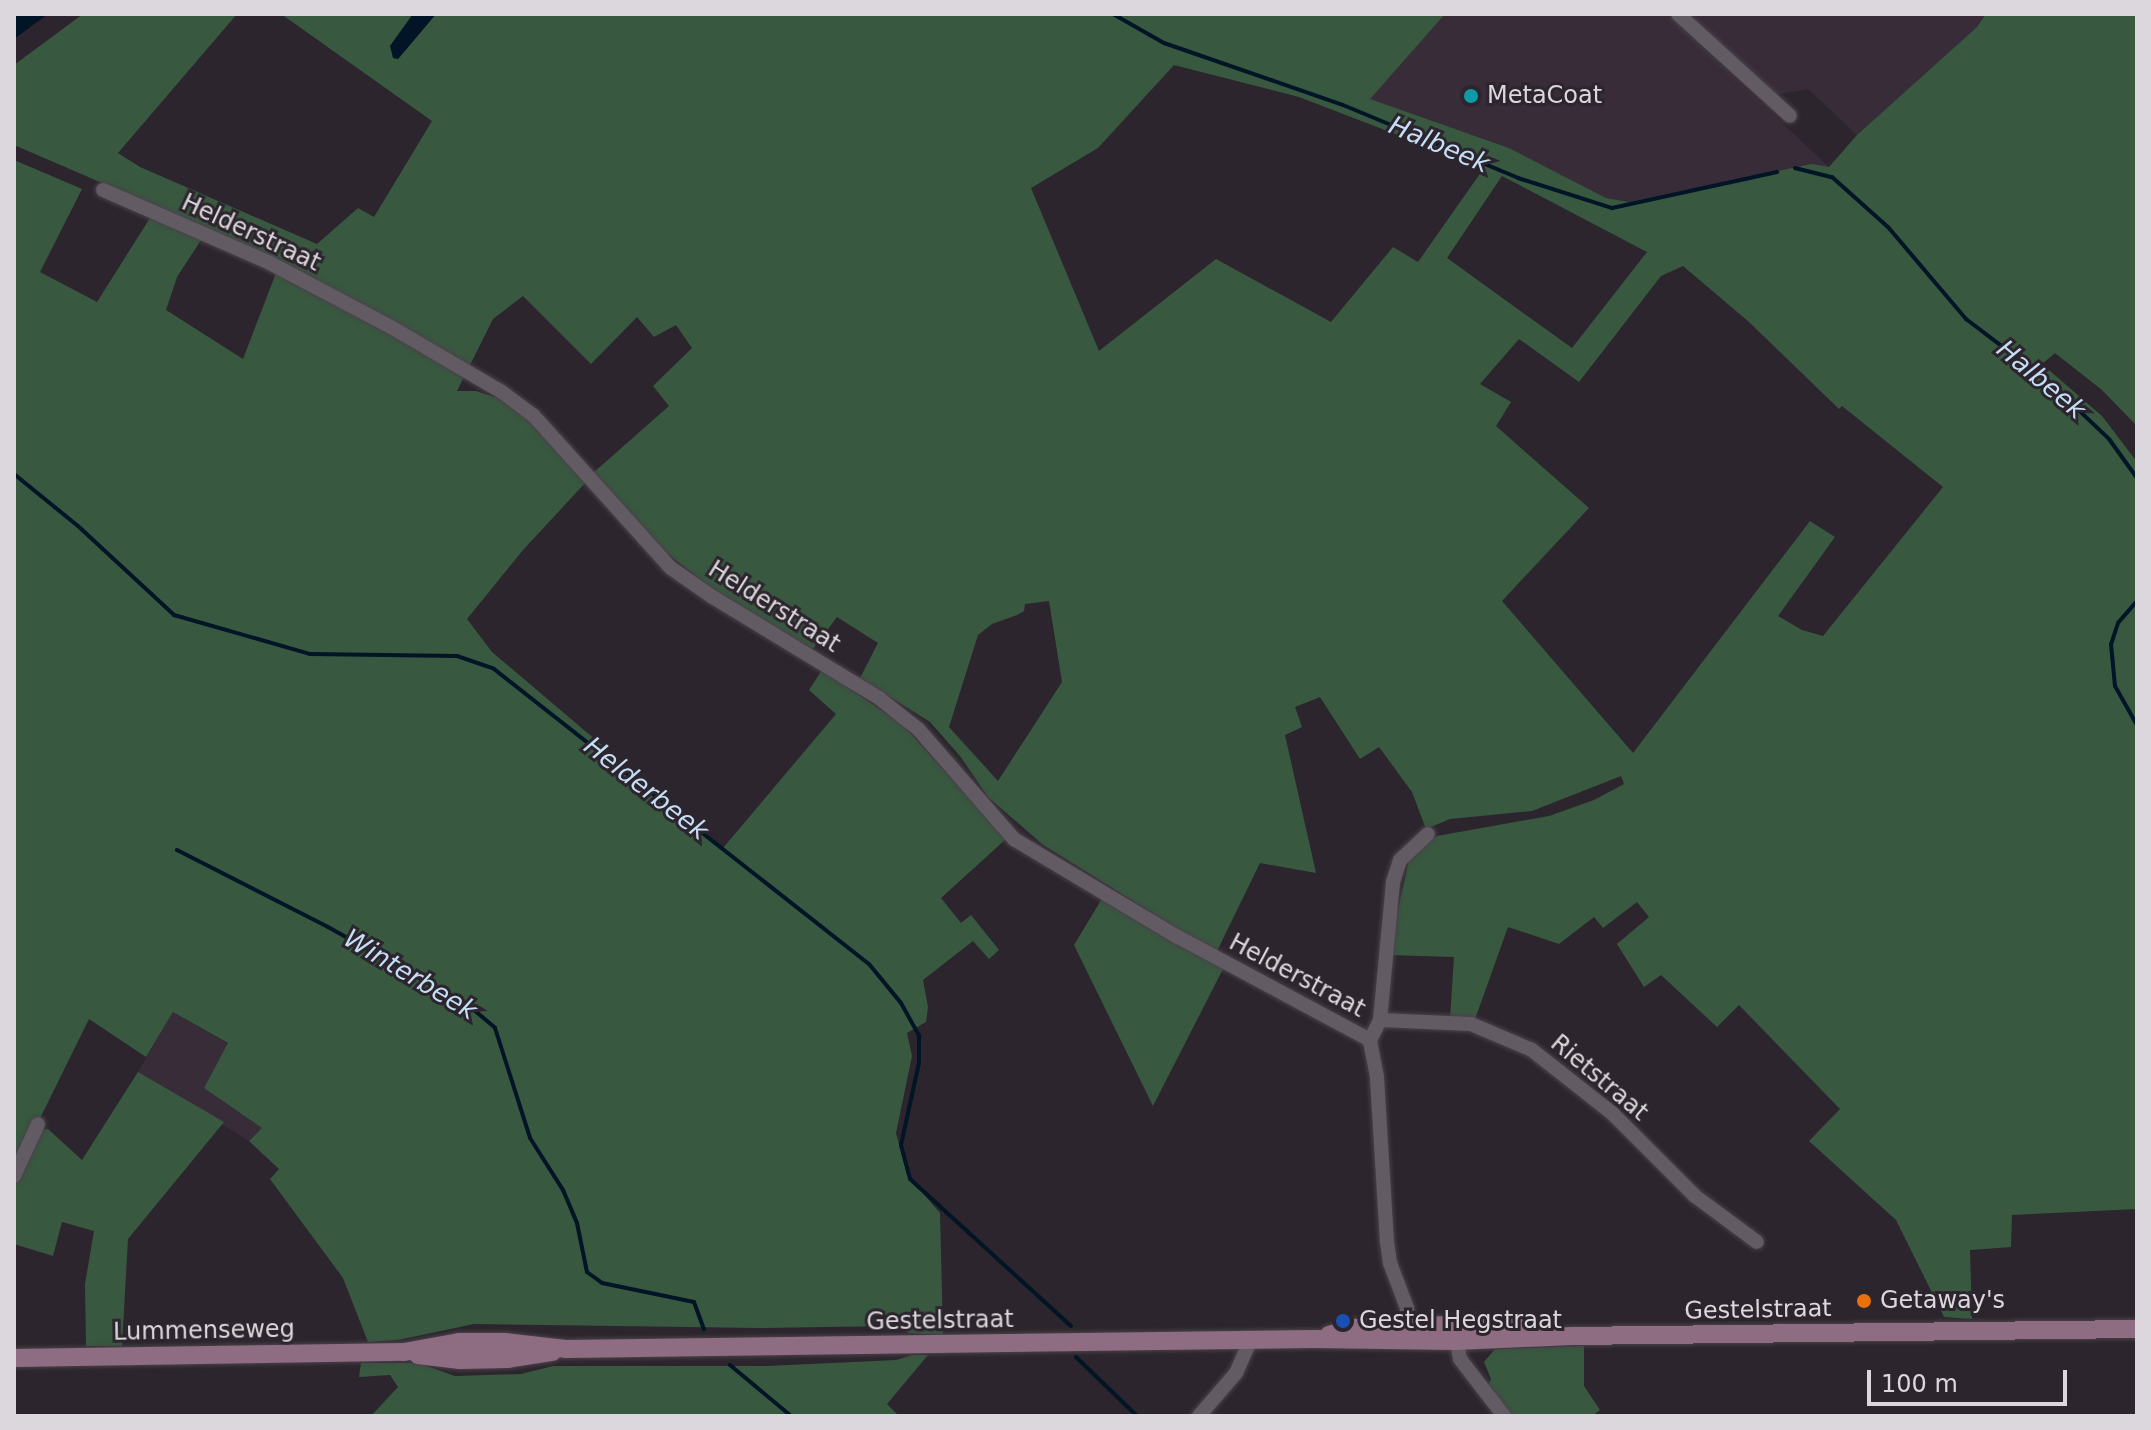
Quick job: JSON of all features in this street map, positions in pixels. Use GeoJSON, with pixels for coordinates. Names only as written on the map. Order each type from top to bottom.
{"type":"FeatureCollection","features":[{"type":"Feature","properties":{"kind":"main road","name":"Gestelstraat"},"geometry":{"type":"LineString","coordinates":[[399,1352],[460,1360],[507,1359],[566,1349],[1250,1341],[1406,1333],[1572,1336],[2137,1329]]}},
{"type":"Feature","properties":{"kind":"main road","name":"Lummenseweg"},"geometry":{"type":"LineString","coordinates":[[14,1358],[399,1352]]}},
{"type":"Feature","properties":{"kind":"street"},"geometry":{"type":"LineString","coordinates":[[1678,14],[1790,116]]}},
{"type":"Feature","properties":{"kind":"street","name":"Helderstraat"},"geometry":{"type":"LineString","coordinates":[[103,190],[270,263],[391,327],[502,392],[533,415],[671,568],[711,596],[879,698],[918,729],[1014,839],[1178,937],[1370,1040]]}},
{"type":"Feature","properties":{"kind":"street","name":"Helderstraat"},"geometry":{"type":"LineString","coordinates":[[1406,1333],[1406,1306],[1390,1263],[1387,1242],[1377,1077],[1370,1040],[1380,1020],[1393,882],[1400,860],[1428,834]]}},
{"type":"Feature","properties":{"kind":"street","name":"Rietstraat"},"geometry":{"type":"LineString","coordinates":[[1380,1020],[1471,1024],[1532,1050],[1612,1113],[1695,1196],[1757,1242]]}},
{"type":"Feature","properties":{"kind":"street"},"geometry":{"type":"LineString","coordinates":[[14,1176],[38,1124]]}},
{"type":"Feature","properties":{"kind":"street"},"geometry":{"type":"LineString","coordinates":[[1455,1333],[1460,1359],[1504,1416]]}},
{"type":"Feature","properties":{"kind":"street"},"geometry":{"type":"LineString","coordinates":[[1199,1416],[1236,1373],[1250,1341]]}},
{"type":"Feature","properties":{"kind":"shaded area"},"geometry":{"type":"Polygon","coordinates":[[[1445,14],[1666,14],[1829,167],[1629,202],[1606,198],[1509,148],[1369,99],[1445,14]]]}},
{"type":"Feature","properties":{"kind":"shaded area"},"geometry":{"type":"Polygon","coordinates":[[[1686,14],[1986,14],[1977,27],[1857,135],[1808,89],[1773,95],[1686,14]]]}},
{"type":"Feature","properties":{"kind":"shaded area"},"geometry":{"type":"Polygon","coordinates":[[[173,1012],[228,1044],[238,1110],[263,1128],[249,1141],[138,1072],[173,1012]]]}},
{"type":"Feature","properties":{"kind":"green space"},"geometry":{"type":"Polygon","coordinates":[[[83,14],[237,14],[118,153],[140,167],[317,244],[358,208],[374,217],[432,121],[281,14],[413,14],[390,46],[398,59],[436,14],[1445,14],[1370,99],[1509,148],[1606,198],[1629,202],[1812,164],[1829,167],[1857,135],[1977,27],[1986,14],[2137,14],[2137,426],[2102,390],[2055,353],[2042,364],[2102,416],[2137,462],[2137,1209],[2012,1215],[2011,1247],[1970,1250],[1972,1319],[1944,1317],[1896,1220],[1809,1141],[1840,1109],[1739,1005],[1717,1027],[1661,975],[1644,987],[1617,944],[1649,917],[1637,902],[1603,928],[1594,917],[1559,944],[1508,927],[1474,1022],[1450,1019],[1454,957],[1388,955],[1410,855],[1437,836],[1549,816],[1594,800],[1624,784],[1621,776],[1532,811],[1450,819],[1426,829],[1412,792],[1379,747],[1360,759],[1320,697],[1295,707],[1302,727],[1285,735],[1316,873],[1260,863],[1216,953],[1042,844],[988,797],[960,756],[930,722],[860,678],[878,643],[837,617],[813,649],[720,595],[668,554],[593,473],[669,406],[653,386],[692,348],[676,325],[654,337],[637,317],[591,364],[523,296],[493,319],[457,391],[476,391],[500,399],[529,421],[586,482],[523,550],[467,619],[492,652],[723,848],[836,714],[809,690],[822,670],[903,725],[1006,839],[941,898],[961,923],[971,915],[999,950],[989,959],[973,941],[923,980],[928,1007],[926,1022],[907,1033],[912,1056],[896,1133],[907,1175],[940,1213],[943,1335],[909,1333],[889,1326],[760,1328],[474,1324],[398,1340],[368,1342],[343,1278],[270,1179],[279,1169],[249,1141],[262,1128],[204,1088],[228,1043],[173,1012],[146,1057],[89,1019],[14,1171],[14,160],[82,189],[40,272],[97,302],[150,218],[201,240],[177,277],[166,310],[243,359],[281,260],[14,145],[14,65],[83,14]],[[1174,65],[1098,148],[1031,188],[1099,351],[1216,259],[1331,322],[1393,247],[1418,262],[1484,168],[1299,97],[1174,65]],[[1502,176],[1447,258],[1572,348],[1647,252],[1502,176]],[[1683,266],[1661,276],[1579,382],[1519,339],[1480,384],[1511,402],[1496,426],[1589,508],[1502,601],[1633,753],[1810,521],[1835,537],[1778,616],[1802,630],[1823,636],[1943,487],[1842,406],[1839,409],[1749,322],[1683,266]],[[1049,601],[1025,604],[1024,611],[992,624],[978,635],[949,727],[998,781],[1062,682],[1049,601]]]}},
{"type":"Feature","properties":{"kind":"green space"},"geometry":{"type":"Polygon","coordinates":[[[1103,897],[1223,969],[1153,1106],[1074,945],[1103,897]]]}},
{"type":"Feature","properties":{"kind":"green space"},"geometry":{"type":"Polygon","coordinates":[[[138,1072],[224,1122],[128,1239],[122,1346],[86,1346],[85,1284],[94,1231],[62,1222],[53,1256],[14,1244],[14,1185],[42,1130],[48,1129],[82,1160],[138,1072]]]}},
{"type":"Feature","properties":{"kind":"green space"},"geometry":{"type":"Polygon","coordinates":[[[1584,1346],[1584,1386],[1600,1410],[1592,1416],[1511,1416],[1488,1385],[1491,1379],[1484,1362],[1495,1349],[1584,1346]]]}},
{"type":"Feature","properties":{"kind":"green space"},"geometry":{"type":"Polygon","coordinates":[[[912,1355],[928,1355],[887,1404],[899,1416],[371,1416],[398,1387],[390,1375],[359,1377],[361,1363],[418,1363],[455,1376],[521,1374],[553,1366],[767,1366],[896,1360],[912,1355]]]}},
{"type":"Feature","properties":{"kind":"water"},"geometry":{"type":"Polygon","coordinates":[[[14,14],[48,14],[14,39],[14,14]]]}},
{"type":"Feature","properties":{"kind":"water"},"geometry":{"type":"Polygon","coordinates":[[[413,14],[436,14],[398,59],[393,58],[390,46],[413,14]]]}},
{"type":"Feature","properties":{"kind":"waterway","name":"Halbeek"},"geometry":{"type":"LineString","coordinates":[[1113,14],[1164,43],[1343,105],[1518,178],[1612,208],[1777,172]]}},
{"type":"Feature","properties":{"kind":"waterway","name":"Halbeek"},"geometry":{"type":"LineString","coordinates":[[1795,168],[1832,177],[1888,227],[1966,319],[2049,382],[2109,439],[2137,478]]}},
{"type":"Feature","properties":{"kind":"waterway","name":"Helderbeek"},"geometry":{"type":"LineString","coordinates":[[14,474],[78,526],[174,615],[310,654],[457,656],[494,669],[869,964],[901,1003],[919,1036],[919,1063],[901,1145],[910,1179],[1071,1326]]}},
{"type":"Feature","properties":{"kind":"waterway","name":"Halbeek"},"geometry":{"type":"LineString","coordinates":[[2137,601],[2118,623],[2111,644],[2115,686],[2137,725]]}},
{"type":"Feature","properties":{"kind":"waterway","name":"Winterbeek"},"geometry":{"type":"LineString","coordinates":[[177,850],[328,927],[468,1005],[495,1028],[530,1138],[563,1190],[577,1223],[587,1272],[602,1283],[694,1302],[704,1329]]}},
{"type":"Feature","properties":{"kind":"waterway","name":"Helderbeek"},"geometry":{"type":"LineString","coordinates":[[1076,1357],[1137,1416]]}},
{"type":"Feature","properties":{"kind":"waterway","name":"Winterbeek"},"geometry":{"type":"LineString","coordinates":[[730,1365],[791,1416]]}},
{"type":"Feature","properties":{"kind":"place","name":"MetaCoat"},"geometry":{"type":"Point","coordinates":[1471,96]}},
{"type":"Feature","properties":{"kind":"place","name":"Getaway's"},"geometry":{"type":"Point","coordinates":[1864,1301]}},
{"type":"Feature","properties":{"kind":"place","name":"Gestel Hegstraat"},"geometry":{"type":"Point","coordinates":[1343,1321]}}]}
